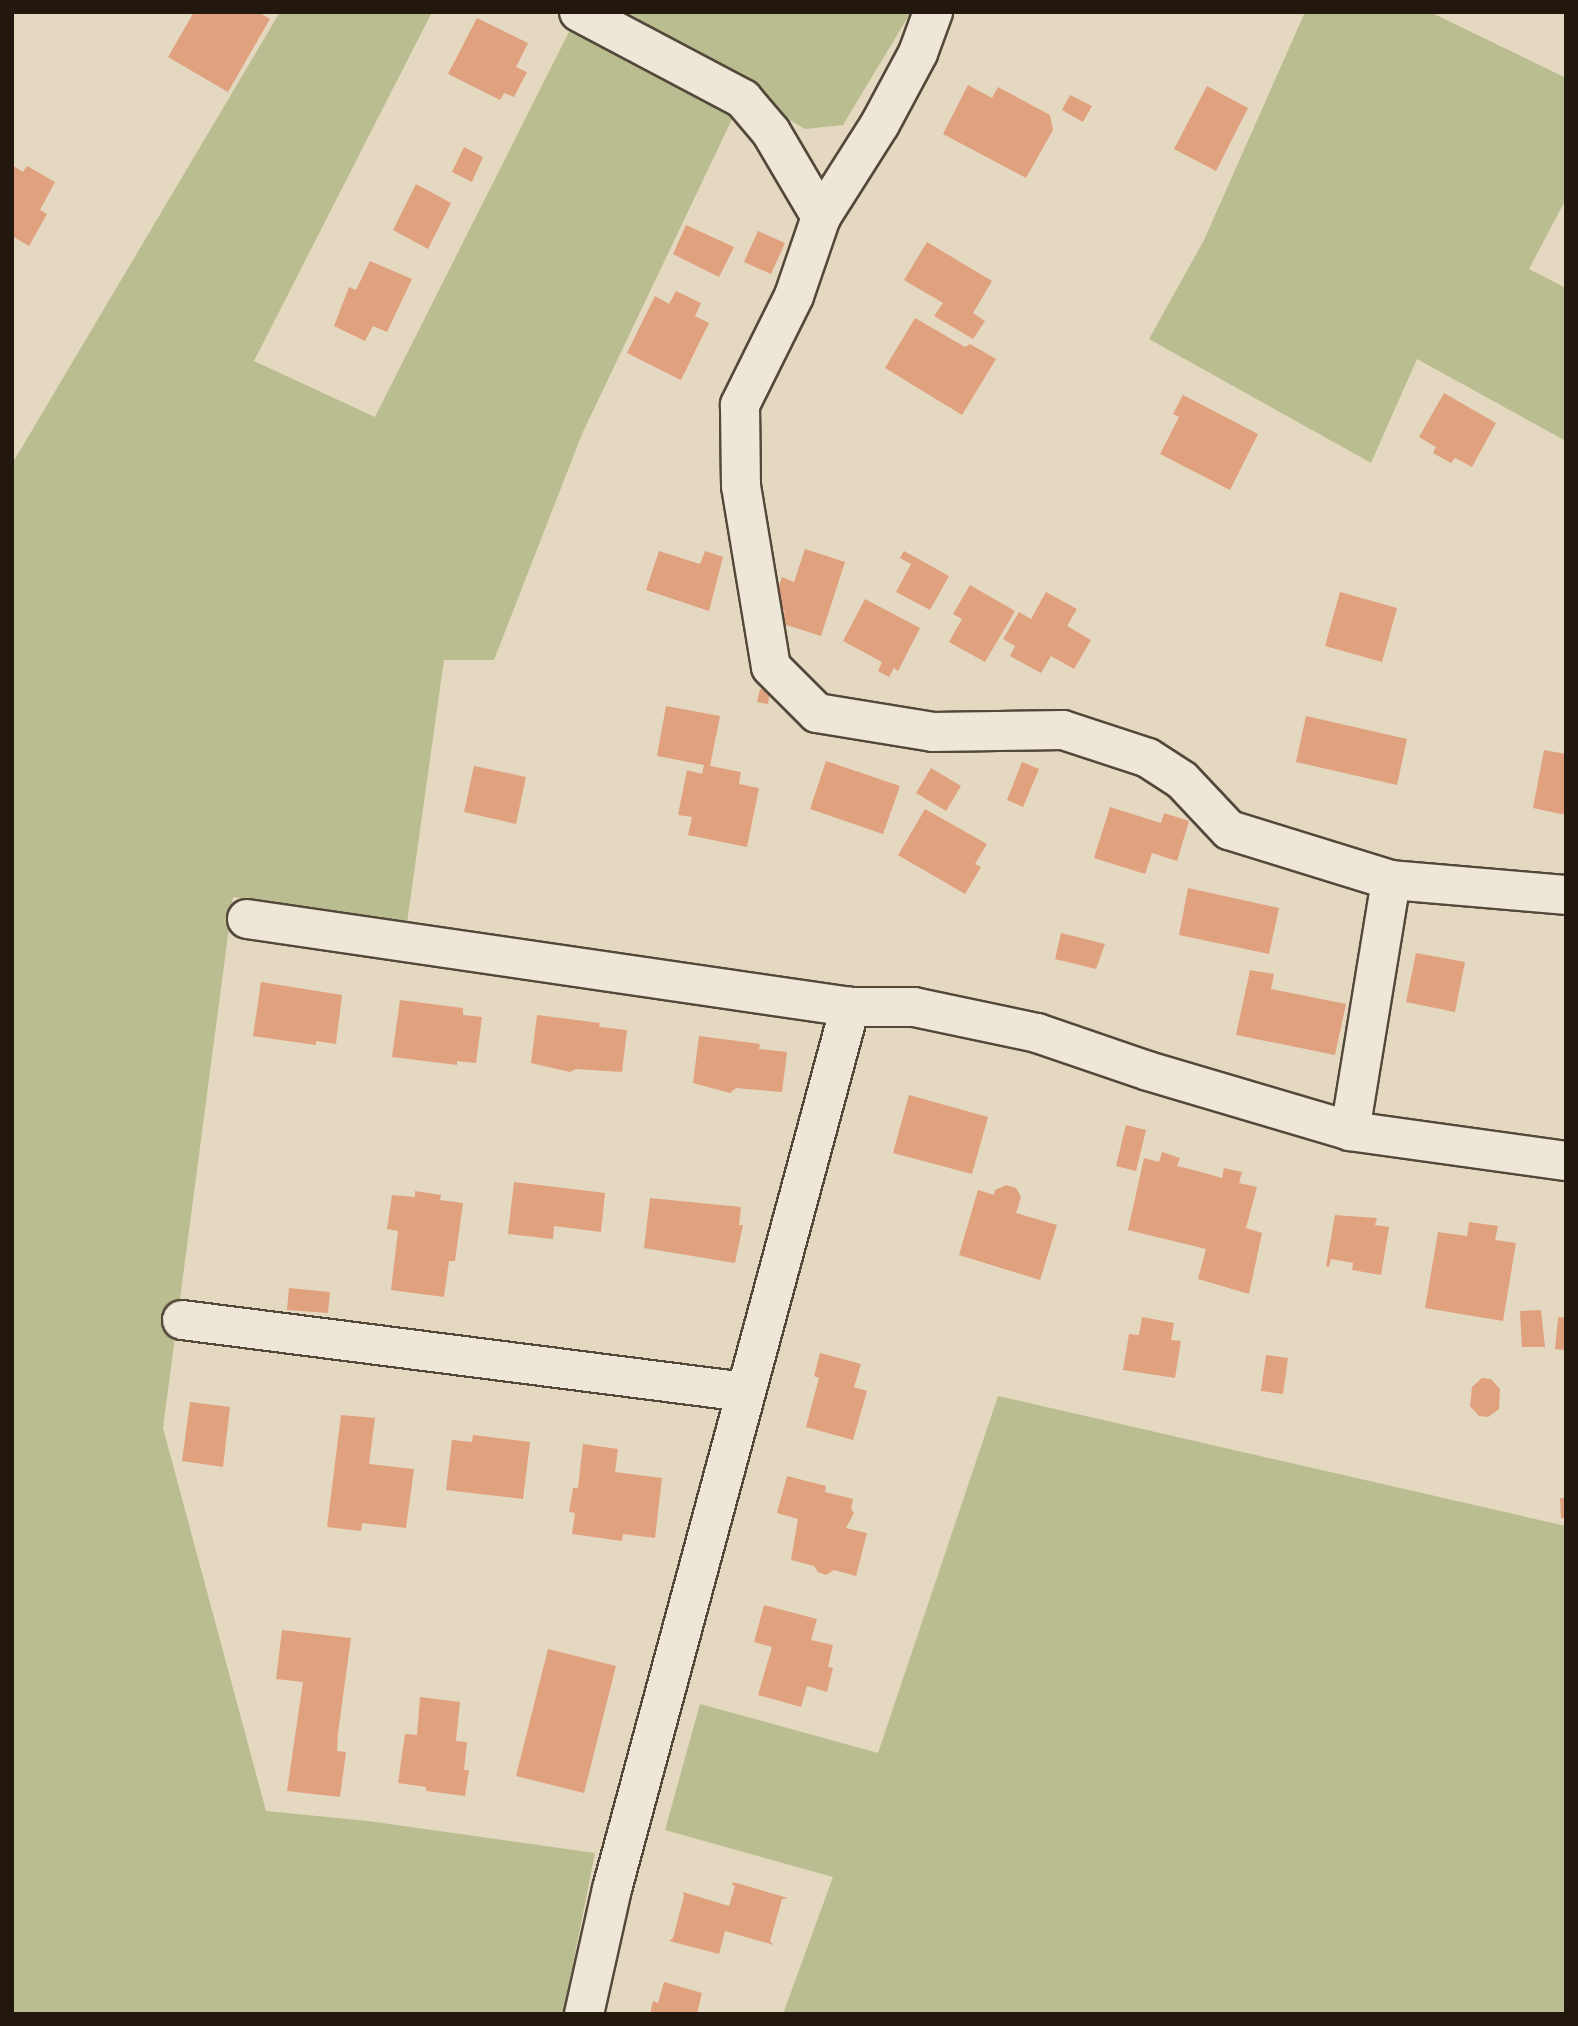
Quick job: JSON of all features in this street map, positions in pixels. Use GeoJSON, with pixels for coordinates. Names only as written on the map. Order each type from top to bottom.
{"type":"FeatureCollection","features":[{"type":"Feature","properties":{"kind":"street"},"geometry":{"type":"LineString","coordinates":[[579,12],[743,99],[771,131],[821,217]]}},
{"type":"Feature","properties":{"kind":"street"},"geometry":{"type":"LineString","coordinates":[[933,12],[918,53],[880,124],[821,217],[794,296],[740,405],[741,486],[771,667],[817,713],[933,732],[1063,730],[1148,758],[1182,780],[1229,830],[1391,880],[1566,895]]}},
{"type":"Feature","properties":{"kind":"street"},"geometry":{"type":"LineString","coordinates":[[1350,1131],[1391,880]]}},
{"type":"Feature","properties":{"kind":"street"},"geometry":{"type":"LineString","coordinates":[[247,919],[850,1007],[914,1007],[1037,1033],[1148,1071],[1350,1131],[1566,1161]]}},
{"type":"Feature","properties":{"kind":"street"},"geometry":{"type":"LineString","coordinates":[[584,2014],[612,1889],[699,1576],[745,1392],[850,1007]]}},
{"type":"Feature","properties":{"kind":"street"},"geometry":{"type":"LineString","coordinates":[[182,1320],[745,1392]]}},
{"type":"Feature","properties":{"kind":"green space"},"geometry":{"type":"Polygon","coordinates":[[[280,12],[432,12],[254,361],[375,417],[572,26],[734,115],[582,434],[494,660],[444,660],[406,930],[233,897],[163,1428],[266,1811],[368,1821],[595,1853],[563,2014],[12,2014],[12,464],[280,12]]]}},
{"type":"Feature","properties":{"kind":"green space"},"geometry":{"type":"Polygon","coordinates":[[[606,12],[911,12],[843,125],[805,129],[606,12]]]}},
{"type":"Feature","properties":{"kind":"green space"},"geometry":{"type":"Polygon","coordinates":[[[1305,12],[1430,12],[1566,78],[1566,199],[1529,269],[1566,288],[1566,441],[1417,359],[1371,463],[1149,339],[1204,240],[1305,12]]]}},
{"type":"Feature","properties":{"kind":"green space"},"geometry":{"type":"Polygon","coordinates":[[[998,1396],[1566,1526],[1566,2014],[783,2014],[833,1877],[665,1830],[700,1704],[878,1753],[998,1396]]]}},
{"type":"Feature","properties":{"kind":"building"},"geometry":{"type":"Polygon","coordinates":[[[194,12],[258,12],[270,19],[228,92],[168,57],[194,12]]]}},
{"type":"Feature","properties":{"kind":"building"},"geometry":{"type":"Polygon","coordinates":[[[477,18],[528,43],[516,67],[527,72],[514,97],[504,93],[500,100],[448,74],[477,18]]]}},
{"type":"Feature","properties":{"kind":"building"},"geometry":{"type":"Polygon","coordinates":[[[968,85],[992,98],[998,87],[1050,115],[1053,130],[1026,178],[943,134],[968,85]]]}},
{"type":"Feature","properties":{"kind":"building"},"geometry":{"type":"Polygon","coordinates":[[[1207,86],[1248,108],[1216,171],[1174,149],[1207,86]]]}},
{"type":"Feature","properties":{"kind":"building"},"geometry":{"type":"Polygon","coordinates":[[[1070,95],[1092,106],[1083,122],[1062,110],[1070,95]]]}},
{"type":"Feature","properties":{"kind":"building"},"geometry":{"type":"Polygon","coordinates":[[[464,147],[483,157],[472,182],[452,172],[464,147]]]}},
{"type":"Feature","properties":{"kind":"building"},"geometry":{"type":"Polygon","coordinates":[[[12,165],[23,172],[27,166],[55,182],[40,210],[47,214],[29,246],[12,236],[12,165]]]}},
{"type":"Feature","properties":{"kind":"building"},"geometry":{"type":"Polygon","coordinates":[[[416,184],[451,203],[428,249],[393,230],[416,184]]]}},
{"type":"Feature","properties":{"kind":"building"},"geometry":{"type":"Polygon","coordinates":[[[686,225],[734,247],[719,277],[673,254],[686,225]]]}},
{"type":"Feature","properties":{"kind":"building"},"geometry":{"type":"Polygon","coordinates":[[[758,231],[785,243],[771,274],[744,262],[758,231]]]}},
{"type":"Feature","properties":{"kind":"building"},"geometry":{"type":"Polygon","coordinates":[[[927,242],[992,281],[973,313],[985,321],[973,339],[934,316],[943,303],[904,280],[927,242]]]}},
{"type":"Feature","properties":{"kind":"building"},"geometry":{"type":"Polygon","coordinates":[[[370,261],[412,279],[387,332],[373,326],[365,341],[334,326],[349,287],[356,290],[370,261]]]}},
{"type":"Feature","properties":{"kind":"building"},"geometry":{"type":"Polygon","coordinates":[[[676,291],[701,303],[695,316],[709,323],[681,380],[627,353],[655,296],[669,304],[676,291]]]}},
{"type":"Feature","properties":{"kind":"building"},"geometry":{"type":"Polygon","coordinates":[[[915,318],[965,347],[970,344],[996,359],[962,415],[885,368],[915,318]]]}},
{"type":"Feature","properties":{"kind":"building"},"geometry":{"type":"Polygon","coordinates":[[[1444,393],[1496,423],[1472,467],[1455,458],[1451,463],[1433,453],[1436,447],[1419,437],[1444,393]]]}},
{"type":"Feature","properties":{"kind":"building"},"geometry":{"type":"Polygon","coordinates":[[[1183,395],[1258,434],[1230,490],[1160,454],[1179,417],[1173,414],[1183,395]]]}},
{"type":"Feature","properties":{"kind":"building"},"geometry":{"type":"Polygon","coordinates":[[[805,549],[845,562],[821,636],[780,623],[785,611],[772,607],[782,577],[794,582],[805,549]]]}},
{"type":"Feature","properties":{"kind":"building"},"geometry":{"type":"Polygon","coordinates":[[[659,551],[700,564],[705,551],[723,557],[709,611],[646,590],[659,551]]]}},
{"type":"Feature","properties":{"kind":"building"},"geometry":{"type":"Polygon","coordinates":[[[904,551],[949,576],[930,610],[896,592],[911,564],[900,558],[904,551]]]}},
{"type":"Feature","properties":{"kind":"building"},"geometry":{"type":"Polygon","coordinates":[[[970,585],[1015,611],[985,662],[949,642],[962,619],[953,614],[970,585]]]}},
{"type":"Feature","properties":{"kind":"building"},"geometry":{"type":"Polygon","coordinates":[[[1046,592],[1077,609],[1067,626],[1091,640],[1074,669],[1051,656],[1041,673],[1010,656],[1015,646],[1003,639],[1019,612],[1031,619],[1046,592]]]}},
{"type":"Feature","properties":{"kind":"building"},"geometry":{"type":"Polygon","coordinates":[[[1340,592],[1397,608],[1382,662],[1325,646],[1340,592]]]}},
{"type":"Feature","properties":{"kind":"building"},"geometry":{"type":"Polygon","coordinates":[[[865,599],[920,628],[898,671],[894,668],[889,677],[878,671],[882,662],[843,641],[865,599]]]}},
{"type":"Feature","properties":{"kind":"building"},"geometry":{"type":"Polygon","coordinates":[[[760,689],[770,691],[768,704],[757,702],[760,689]]]}},
{"type":"Feature","properties":{"kind":"building"},"geometry":{"type":"Polygon","coordinates":[[[666,706],[720,716],[710,766],[741,772],[739,784],[759,788],[747,847],[688,835],[692,817],[678,815],[687,770],[702,774],[704,765],[657,756],[666,706]]]}},
{"type":"Feature","properties":{"kind":"building"},"geometry":{"type":"Polygon","coordinates":[[[1306,716],[1407,739],[1397,785],[1296,762],[1306,716]]]}},
{"type":"Feature","properties":{"kind":"building"},"geometry":{"type":"Polygon","coordinates":[[[1544,750],[1566,754],[1566,815],[1533,808],[1544,750]]]}},
{"type":"Feature","properties":{"kind":"building"},"geometry":{"type":"Polygon","coordinates":[[[826,761],[900,786],[883,834],[810,809],[826,761]]]}},
{"type":"Feature","properties":{"kind":"building"},"geometry":{"type":"Polygon","coordinates":[[[1022,762],[1039,769],[1023,807],[1007,800],[1022,762]]]}},
{"type":"Feature","properties":{"kind":"building"},"geometry":{"type":"Polygon","coordinates":[[[474,766],[526,777],[516,824],[464,812],[474,766]]]}},
{"type":"Feature","properties":{"kind":"building"},"geometry":{"type":"Polygon","coordinates":[[[931,768],[961,786],[946,811],[916,793],[931,768]]]}},
{"type":"Feature","properties":{"kind":"building"},"geometry":{"type":"Polygon","coordinates":[[[1110,807],[1161,823],[1164,813],[1189,821],[1177,861],[1152,853],[1145,874],[1094,858],[1110,807]]]}},
{"type":"Feature","properties":{"kind":"building"},"geometry":{"type":"Polygon","coordinates":[[[925,809],[987,844],[975,864],[981,867],[965,894],[898,855],[925,809]]]}},
{"type":"Feature","properties":{"kind":"building"},"geometry":{"type":"Polygon","coordinates":[[[1188,888],[1279,908],[1269,954],[1179,935],[1188,888]]]}},
{"type":"Feature","properties":{"kind":"building"},"geometry":{"type":"Polygon","coordinates":[[[1061,933],[1105,944],[1096,969],[1055,959],[1061,933]]]}},
{"type":"Feature","properties":{"kind":"building"},"geometry":{"type":"Polygon","coordinates":[[[1416,953],[1465,962],[1455,1012],[1406,1002],[1416,953]]]}},
{"type":"Feature","properties":{"kind":"building"},"geometry":{"type":"Polygon","coordinates":[[[1250,970],[1274,974],[1271,989],[1346,1004],[1335,1055],[1236,1035],[1250,970]]]}},
{"type":"Feature","properties":{"kind":"building"},"geometry":{"type":"Polygon","coordinates":[[[261,982],[342,995],[336,1044],[316,1041],[316,1045],[253,1036],[261,982]]]}},
{"type":"Feature","properties":{"kind":"building"},"geometry":{"type":"Polygon","coordinates":[[[400,1000],[463,1008],[463,1015],[482,1017],[476,1063],[457,1061],[457,1065],[392,1057],[400,1000]]]}},
{"type":"Feature","properties":{"kind":"building"},"geometry":{"type":"Polygon","coordinates":[[[537,1015],[600,1023],[599,1027],[627,1030],[622,1072],[576,1069],[570,1072],[531,1063],[537,1015]]]}},
{"type":"Feature","properties":{"kind":"building"},"geometry":{"type":"Polygon","coordinates":[[[699,1036],[760,1044],[759,1049],[787,1052],[782,1092],[736,1088],[730,1093],[693,1083],[699,1036]]]}},
{"type":"Feature","properties":{"kind":"building"},"geometry":{"type":"Polygon","coordinates":[[[909,1095],[988,1117],[972,1174],[893,1153],[909,1095]]]}},
{"type":"Feature","properties":{"kind":"building"},"geometry":{"type":"Polygon","coordinates":[[[1126,1125],[1146,1130],[1136,1171],[1116,1166],[1126,1125]]]}},
{"type":"Feature","properties":{"kind":"building"},"geometry":{"type":"Polygon","coordinates":[[[1162,1152],[1180,1158],[1177,1166],[1222,1178],[1224,1168],[1242,1172],[1239,1183],[1257,1187],[1246,1228],[1262,1233],[1249,1294],[1198,1279],[1206,1249],[1128,1230],[1144,1158],[1159,1162],[1162,1152]]]}},
{"type":"Feature","properties":{"kind":"building"},"geometry":{"type":"Polygon","coordinates":[[[514,1182],[605,1193],[601,1232],[554,1226],[553,1239],[508,1234],[514,1182]]]}},
{"type":"Feature","properties":{"kind":"building"},"geometry":{"type":"Polygon","coordinates":[[[1006,1185],[1016,1188],[1021,1197],[1016,1213],[1057,1225],[1040,1280],[959,1255],[978,1190],[994,1195],[995,1190],[1006,1185]]]}},
{"type":"Feature","properties":{"kind":"building"},"geometry":{"type":"Polygon","coordinates":[[[415,1191],[441,1195],[440,1200],[463,1203],[455,1261],[449,1261],[444,1297],[391,1290],[398,1231],[387,1229],[392,1195],[415,1197],[415,1191]]]}},
{"type":"Feature","properties":{"kind":"building"},"geometry":{"type":"Polygon","coordinates":[[[650,1198],[741,1207],[739,1225],[743,1225],[735,1263],[644,1248],[650,1198]]]}},
{"type":"Feature","properties":{"kind":"building"},"geometry":{"type":"Polygon","coordinates":[[[1335,1215],[1377,1218],[1375,1225],[1389,1227],[1381,1275],[1352,1270],[1353,1263],[1331,1259],[1329,1267],[1326,1266],[1335,1215]]]}},
{"type":"Feature","properties":{"kind":"building"},"geometry":{"type":"Polygon","coordinates":[[[1469,1222],[1498,1226],[1495,1240],[1516,1243],[1503,1321],[1425,1308],[1438,1232],[1467,1236],[1469,1222]]]}},
{"type":"Feature","properties":{"kind":"building"},"geometry":{"type":"Polygon","coordinates":[[[289,1288],[330,1292],[328,1313],[287,1310],[289,1288]]]}},
{"type":"Feature","properties":{"kind":"building"},"geometry":{"type":"Polygon","coordinates":[[[1541,1310],[1545,1347],[1522,1347],[1520,1311],[1541,1310]]]}},
{"type":"Feature","properties":{"kind":"building"},"geometry":{"type":"Polygon","coordinates":[[[1142,1317],[1174,1323],[1171,1340],[1181,1341],[1175,1378],[1123,1370],[1129,1334],[1139,1335],[1142,1317]]]}},
{"type":"Feature","properties":{"kind":"building"},"geometry":{"type":"Polygon","coordinates":[[[1558,1317],[1566,1318],[1566,1350],[1555,1349],[1558,1317]]]}},
{"type":"Feature","properties":{"kind":"building"},"geometry":{"type":"Polygon","coordinates":[[[820,1353],[861,1364],[854,1387],[867,1391],[853,1440],[806,1427],[819,1378],[814,1376],[820,1353]]]}},
{"type":"Feature","properties":{"kind":"building"},"geometry":{"type":"Polygon","coordinates":[[[1266,1355],[1288,1358],[1283,1394],[1261,1391],[1266,1355]]]}},
{"type":"Feature","properties":{"kind":"building"},"geometry":{"type":"Polygon","coordinates":[[[1482,1378],[1491,1379],[1500,1389],[1499,1409],[1488,1417],[1479,1416],[1470,1406],[1472,1387],[1482,1378]]]}},
{"type":"Feature","properties":{"kind":"building"},"geometry":{"type":"Polygon","coordinates":[[[190,1402],[230,1407],[223,1467],[182,1461],[190,1402]]]}},
{"type":"Feature","properties":{"kind":"building"},"geometry":{"type":"Polygon","coordinates":[[[341,1415],[375,1418],[369,1464],[414,1469],[406,1528],[362,1523],[361,1531],[327,1527],[341,1415]]]}},
{"type":"Feature","properties":{"kind":"building"},"geometry":{"type":"Polygon","coordinates":[[[473,1435],[530,1442],[523,1499],[446,1490],[452,1440],[472,1442],[473,1435]]]}},
{"type":"Feature","properties":{"kind":"building"},"geometry":{"type":"Polygon","coordinates":[[[583,1444],[618,1449],[615,1472],[662,1478],[655,1538],[623,1534],[622,1541],[572,1534],[575,1513],[569,1512],[573,1488],[578,1488],[583,1444]]]}},
{"type":"Feature","properties":{"kind":"building"},"geometry":{"type":"Polygon","coordinates":[[[787,1476],[826,1486],[825,1492],[853,1499],[851,1509],[854,1513],[846,1528],[867,1533],[856,1576],[834,1570],[826,1575],[818,1572],[814,1566],[791,1560],[798,1519],[777,1513],[787,1476]]]}},
{"type":"Feature","properties":{"kind":"building"},"geometry":{"type":"Polygon","coordinates":[[[1560,1498],[1566,1498],[1566,1518],[1561,1518],[1560,1498]]]}},
{"type":"Feature","properties":{"kind":"building"},"geometry":{"type":"Polygon","coordinates":[[[764,1605],[817,1619],[811,1640],[833,1645],[828,1667],[833,1668],[827,1692],[807,1686],[801,1707],[758,1695],[772,1647],[754,1642],[764,1605]]]}},
{"type":"Feature","properties":{"kind":"building"},"geometry":{"type":"Polygon","coordinates":[[[282,1630],[351,1638],[338,1733],[337,1751],[346,1752],[340,1797],[287,1791],[303,1682],[276,1679],[282,1630]]]}},
{"type":"Feature","properties":{"kind":"building"},"geometry":{"type":"Polygon","coordinates":[[[548,1649],[616,1666],[584,1793],[516,1776],[548,1649]]]}},
{"type":"Feature","properties":{"kind":"building"},"geometry":{"type":"Polygon","coordinates":[[[420,1697],[460,1702],[456,1741],[467,1742],[464,1770],[469,1770],[465,1796],[426,1791],[426,1787],[398,1783],[405,1734],[417,1735],[420,1697]]]}},
{"type":"Feature","properties":{"kind":"building"},"geometry":{"type":"Polygon","coordinates":[[[733,1882],[788,1898],[782,1899],[770,1941],[774,1945],[725,1931],[719,1954],[669,1941],[673,1938],[683,1892],[729,1906],[735,1886],[732,1885],[733,1882]]]}},
{"type":"Feature","properties":{"kind":"building"},"geometry":{"type":"Polygon","coordinates":[[[664,1982],[702,1993],[697,2014],[650,2014],[653,2001],[658,2003],[664,1982]]]}}]}
